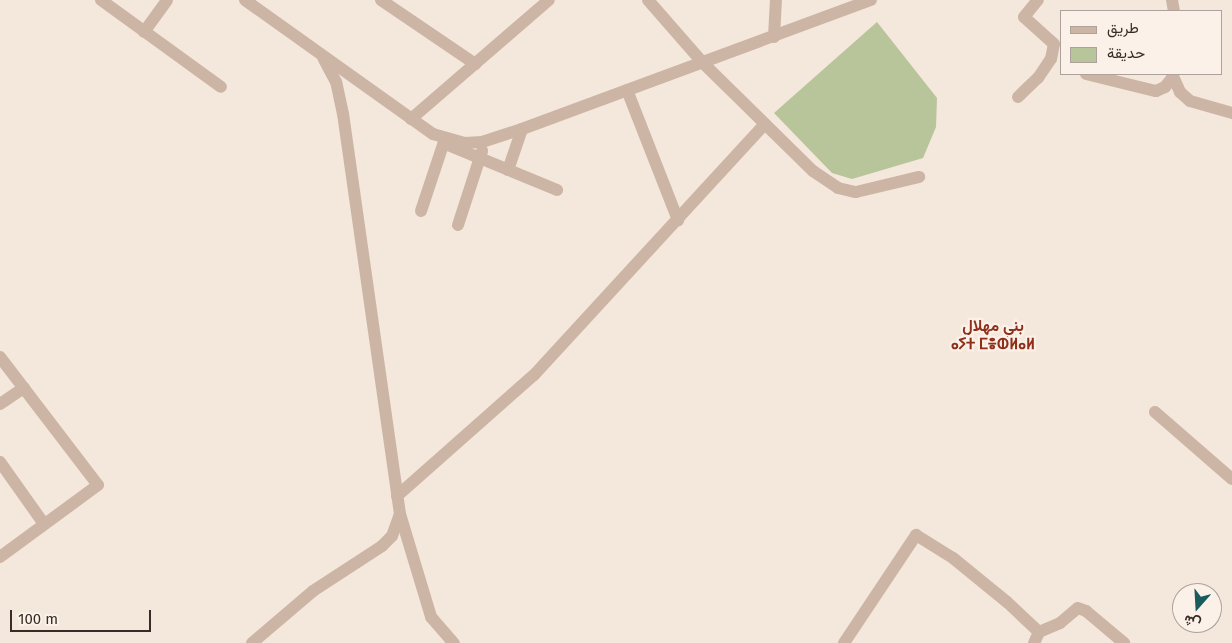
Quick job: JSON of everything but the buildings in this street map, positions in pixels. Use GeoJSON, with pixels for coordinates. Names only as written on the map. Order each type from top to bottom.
{"type":"FeatureCollection","features":[{"type":"Feature","properties":{"kind":"street"},"geometry":{"type":"LineString","coordinates":[[102,0],[221,87]]}},
{"type":"Feature","properties":{"kind":"street"},"geometry":{"type":"LineString","coordinates":[[144,32],[167,0]]}},
{"type":"Feature","properties":{"kind":"street"},"geometry":{"type":"LineString","coordinates":[[245,0],[444,141],[557,190]]}},
{"type":"Feature","properties":{"kind":"street"},"geometry":{"type":"LineString","coordinates":[[381,0],[475,64]]}},
{"type":"Feature","properties":{"kind":"street"},"geometry":{"type":"LineString","coordinates":[[648,0],[703,63],[813,171],[838,188],[856,192],[919,177]]}},
{"type":"Feature","properties":{"kind":"street"},"geometry":{"type":"LineString","coordinates":[[774,37],[776,0]]}},
{"type":"Feature","properties":{"kind":"street"},"geometry":{"type":"LineString","coordinates":[[444,141],[482,142],[522,129],[871,0]]}},
{"type":"Feature","properties":{"kind":"street"},"geometry":{"type":"LineString","coordinates":[[1018,97],[1056,62],[1054,44],[1024,17],[1038,0]]}},
{"type":"Feature","properties":{"kind":"street"},"geometry":{"type":"LineString","coordinates":[[410,118],[475,64],[541,3]]}},
{"type":"Feature","properties":{"kind":"street"},"geometry":{"type":"LineString","coordinates":[[312,47],[329,64],[336,82],[397,496],[408,549],[431,616],[454,643]]}},
{"type":"Feature","properties":{"kind":"street"},"geometry":{"type":"LineString","coordinates":[[336,82],[345,70]]}},
{"type":"Feature","properties":{"kind":"street"},"geometry":{"type":"LineString","coordinates":[[1090,75],[1156,91],[1172,76],[1190,101],[1232,112]]}},
{"type":"Feature","properties":{"kind":"street"},"geometry":{"type":"LineString","coordinates":[[627,90],[678,220]]}},
{"type":"Feature","properties":{"kind":"street"},"geometry":{"type":"LineString","coordinates":[[397,496],[534,375],[765,124]]}},
{"type":"Feature","properties":{"kind":"street"},"geometry":{"type":"LineString","coordinates":[[508,170],[522,129]]}},
{"type":"Feature","properties":{"kind":"street"},"geometry":{"type":"LineString","coordinates":[[421,211],[444,141]]}},
{"type":"Feature","properties":{"kind":"street"},"geometry":{"type":"LineString","coordinates":[[458,225],[482,158],[482,142]]}},
{"type":"Feature","properties":{"kind":"street"},"geometry":{"type":"LineString","coordinates":[[0,357],[98,485],[0,557]]}},
{"type":"Feature","properties":{"kind":"street"},"geometry":{"type":"LineString","coordinates":[[0,404],[24,388]]}},
{"type":"Feature","properties":{"kind":"street"},"geometry":{"type":"LineString","coordinates":[[1155,412],[1232,479]]}},
{"type":"Feature","properties":{"kind":"street"},"geometry":{"type":"LineString","coordinates":[[0,462],[4,476],[44,524]]}},
{"type":"Feature","properties":{"kind":"street"},"geometry":{"type":"LineString","coordinates":[[252,643],[312,591],[382,546],[392,536],[400,514]]}},
{"type":"Feature","properties":{"kind":"street"},"geometry":{"type":"LineString","coordinates":[[844,643],[916,535],[953,558],[1036,638],[1060,623],[1078,608],[1086,611],[1124,643]]}},
{"type":"Feature","properties":{"kind":"street"},"geometry":{"type":"LineString","coordinates":[[382,546],[395,543],[408,549]]}},
{"type":"Feature","properties":{"kind":"green space"},"geometry":{"type":"Polygon","coordinates":[[[877,22],[937,98],[936,127],[923,158],[852,179],[832,173],[774,113],[877,22]]]}},
{"type":"Feature","properties":{"kind":"district","name":"بني مهلال ⴰⵢⵜ ⵎⴻⵀⵍⴰⵍ"},"geometry":{"type":"Point","coordinates":[993,335]}}]}
